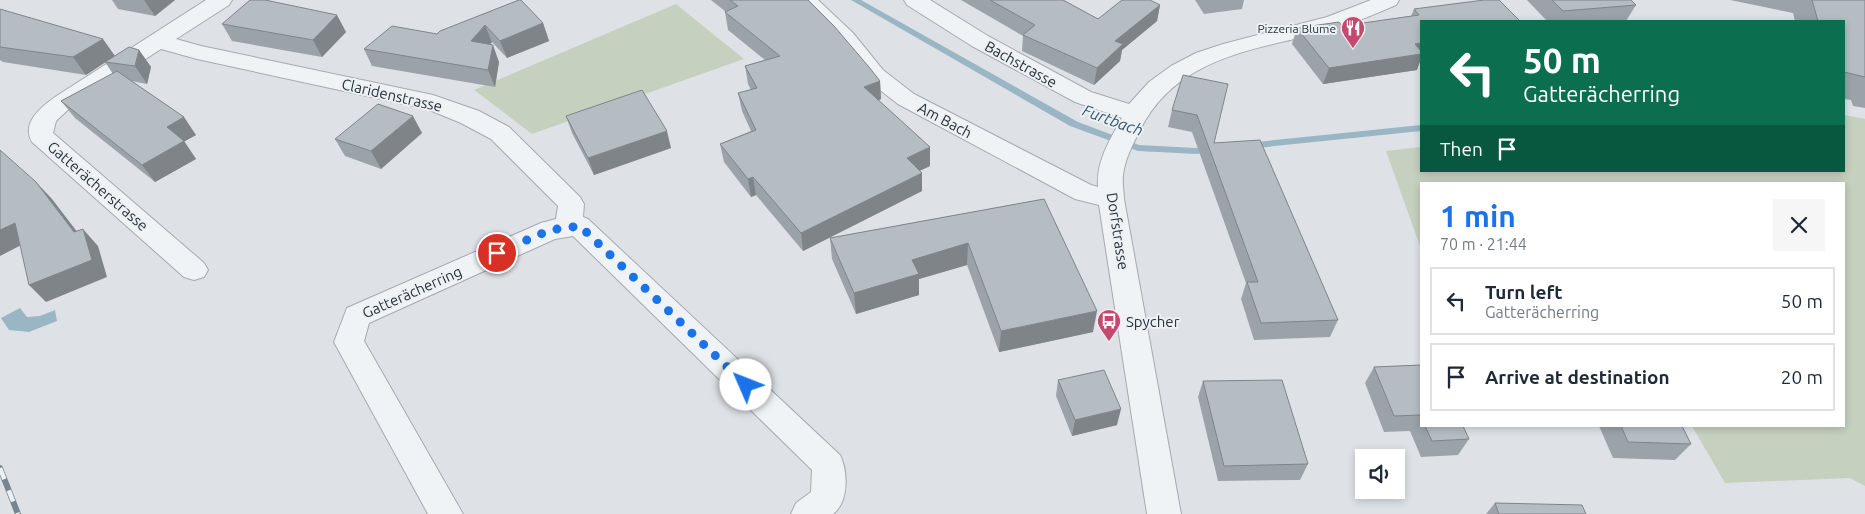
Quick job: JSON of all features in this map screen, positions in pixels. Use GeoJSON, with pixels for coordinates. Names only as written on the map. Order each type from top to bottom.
{"type":"FeatureCollection","features":[{"type":"Feature","properties":{"kind":"street","name":"Gatterächerstrasse"},"geometry":{"type":"LineString","coordinates":[[194,270],[41,136],[40,125],[45,117],[63,102],[222,0]]}},
{"type":"Feature","properties":{"kind":"street","name":"Am Bach"},"geometry":{"type":"LineString","coordinates":[[806,0],[845,38],[875,75],[906,99],[1084,193],[1112,199]]}},
{"type":"Feature","properties":{"kind":"street","name":"Bachstrasse"},"geometry":{"type":"LineString","coordinates":[[915,0],[980,41],[1131,121]]}},
{"type":"Feature","properties":{"kind":"street","name":"Dorfstrasse"},"geometry":{"type":"LineString","coordinates":[[1164,514],[1112,199],[1110,176],[1116,156],[1131,121],[1155,87],[1190,65],[1212,54],[1236,46],[1318,27],[1367,10],[1388,0]]}},
{"type":"Feature","properties":{"kind":"street","name":"Claridenstrasse"},"geometry":{"type":"LineString","coordinates":[[159,41],[197,52],[433,103],[470,117],[500,133],[570,204],[568,227]]}},
{"type":"Feature","properties":{"kind":"street"},"geometry":{"type":"LineString","coordinates":[[568,227],[580,226],[829,465],[827,499],[808,514]]}},
{"type":"Feature","properties":{"kind":"street","name":"Gatterächerring"},"geometry":{"type":"LineString","coordinates":[[446,514],[349,342],[357,316],[550,230],[568,227]]}},
{"type":"Feature","properties":{"kind":"green space"},"geometry":{"type":"Polygon","coordinates":[[[676,4],[744,59],[532,134],[474,90],[676,4]]]}},
{"type":"Feature","properties":{"kind":"green space"},"geometry":{"type":"Polygon","coordinates":[[[1845,115],[1865,119],[1865,486],[1850,478],[1725,483],[1693,427],[1845,427],[1845,182],[1420,182],[1420,246],[1386,151],[1420,147],[1420,172],[1845,172],[1845,115]]]}},
{"type":"Feature","properties":{"kind":"water"},"geometry":{"type":"Polygon","coordinates":[[[20,308],[27,317],[40,316],[55,310],[57,321],[29,332],[9,330],[1,318],[20,308]]]}},
{"type":"Feature","properties":{"kind":"building"},"geometry":{"type":"Polygon","coordinates":[[[250,0],[265,0],[337,15],[313,40],[222,24],[250,0]]]}},
{"type":"Feature","properties":{"kind":"building"},"geometry":{"type":"Polygon","coordinates":[[[519,0],[543,23],[500,41],[485,25],[471,41],[493,45],[488,70],[364,49],[392,26],[437,34],[440,31],[519,0]]]}},
{"type":"Feature","properties":{"kind":"building"},"geometry":{"type":"Polygon","coordinates":[[[730,0],[808,0],[834,26],[880,81],[864,87],[930,147],[907,158],[922,173],[801,233],[753,177],[748,179],[720,144],[756,130],[738,93],[757,88],[745,66],[780,56],[725,12],[738,6],[730,0]]]}},
{"type":"Feature","properties":{"kind":"building"},"geometry":{"type":"Polygon","coordinates":[[[990,0],[1063,0],[1098,19],[1122,0],[1150,0],[1160,5],[1115,41],[1123,44],[1097,68],[1023,35],[1035,25],[990,0]]]}},
{"type":"Feature","properties":{"kind":"building"},"geometry":{"type":"Polygon","coordinates":[[[1484,0],[1499,0],[1519,20],[1420,20],[1420,43],[1415,44],[1420,50],[1420,54],[1329,68],[1297,28],[1339,22],[1342,26],[1419,15],[1414,9],[1484,0]]]}},
{"type":"Feature","properties":{"kind":"building"},"geometry":{"type":"Polygon","coordinates":[[[1552,0],[1631,0],[1636,5],[1563,11],[1552,0]]]}},
{"type":"Feature","properties":{"kind":"building"},"geometry":{"type":"Polygon","coordinates":[[[1812,0],[1865,0],[1865,77],[1845,72],[1845,20],[1818,20],[1812,0]]]}},
{"type":"Feature","properties":{"kind":"building"},"geometry":{"type":"Polygon","coordinates":[[[0,9],[103,39],[73,57],[0,47],[0,9]]]}},
{"type":"Feature","properties":{"kind":"building"},"geometry":{"type":"Polygon","coordinates":[[[129,47],[139,50],[135,66],[105,62],[129,47]]]}},
{"type":"Feature","properties":{"kind":"building"},"geometry":{"type":"Polygon","coordinates":[[[117,71],[184,117],[167,127],[184,141],[142,165],[61,101],[117,71]]]}},
{"type":"Feature","properties":{"kind":"building"},"geometry":{"type":"Polygon","coordinates":[[[1183,75],[1228,84],[1214,143],[1260,140],[1338,320],[1261,323],[1247,282],[1258,282],[1197,115],[1172,110],[1183,75]]]}},
{"type":"Feature","properties":{"kind":"building"},"geometry":{"type":"Polygon","coordinates":[[[642,90],[667,131],[588,158],[566,116],[642,90]]]}},
{"type":"Feature","properties":{"kind":"building"},"geometry":{"type":"Polygon","coordinates":[[[378,104],[413,116],[371,151],[335,139],[378,104]]]}},
{"type":"Feature","properties":{"kind":"building"},"geometry":{"type":"Polygon","coordinates":[[[0,150],[36,182],[74,232],[83,229],[92,260],[29,285],[15,223],[0,230],[0,150]]]}},
{"type":"Feature","properties":{"kind":"building"},"geometry":{"type":"Polygon","coordinates":[[[1044,199],[1097,311],[1001,331],[968,243],[912,260],[919,274],[854,293],[830,238],[1044,199]]]}},
{"type":"Feature","properties":{"kind":"building"},"geometry":{"type":"Polygon","coordinates":[[[1420,365],[1420,415],[1394,416],[1374,367],[1420,365]]]}},
{"type":"Feature","properties":{"kind":"building"},"geometry":{"type":"Polygon","coordinates":[[[1104,370],[1121,409],[1075,420],[1058,380],[1104,370]]]}},
{"type":"Feature","properties":{"kind":"building"},"geometry":{"type":"Polygon","coordinates":[[[1282,380],[1308,464],[1224,466],[1203,381],[1282,380]]]}},
{"type":"Feature","properties":{"kind":"building"},"geometry":{"type":"Polygon","coordinates":[[[1425,427],[1463,427],[1469,439],[1432,441],[1425,427]]]}},
{"type":"Feature","properties":{"kind":"building"},"geometry":{"type":"Polygon","coordinates":[[[1621,427],[1682,427],[1691,444],[1628,442],[1621,427]]]}},
{"type":"Feature","properties":{"kind":"building"},"geometry":{"type":"Polygon","coordinates":[[[1495,503],[1582,505],[1586,514],[1499,514],[1495,503]]]}},
{"type":"Feature","properties":{"kind":"waterway","name":"Furtbach"},"geometry":{"type":"LineString","coordinates":[[855,0],[1074,124],[1138,148],[1196,151],[1214,149]]}},
{"type":"Feature","properties":{"kind":"waterway","name":"Furtbach"},"geometry":{"type":"LineString","coordinates":[[1247,146],[1420,128]]}},
{"type":"Feature","properties":{"kind":"railway"},"geometry":{"type":"LineString","coordinates":[[0,468],[18,514]]}},
{"type":"Feature","properties":{"kind":"place","name":"Pizzeria Blume"},"geometry":{"type":"Point","coordinates":[1353,49]}},
{"type":"Feature","properties":{"kind":"place","name":"Spycher"},"geometry":{"type":"Point","coordinates":[1109,342]}},
{"type":"Feature","properties":{"kind":"route"},"geometry":{"type":"LineString","coordinates":[[497,253],[550,230],[580,226],[746,385]]}}]}
